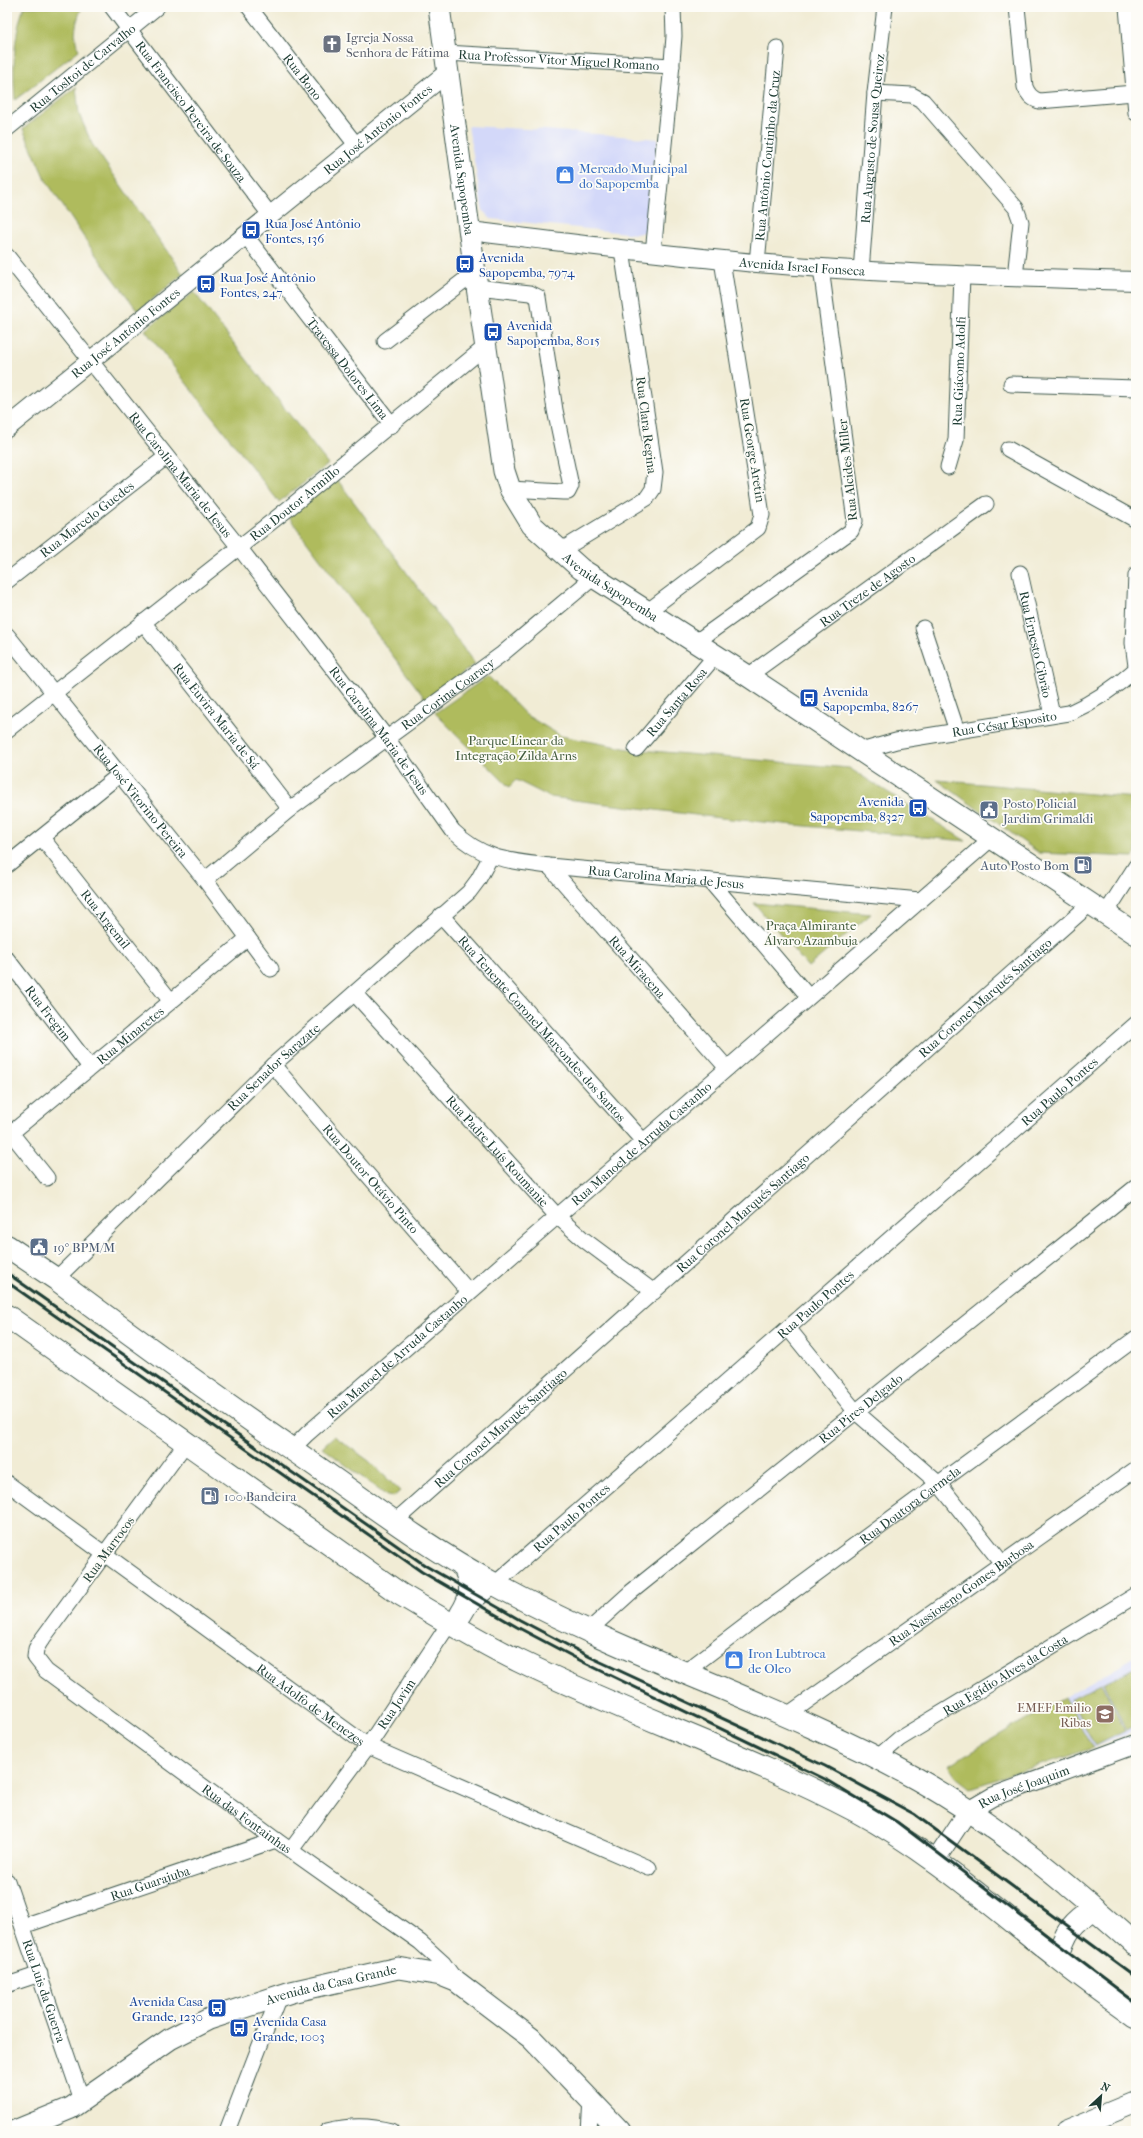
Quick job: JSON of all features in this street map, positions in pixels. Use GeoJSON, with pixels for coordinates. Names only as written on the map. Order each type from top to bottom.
{"type":"FeatureCollection","features":[{"type":"Feature","properties":{"kind":"main road","name":"Avenida Sapopemba"},"geometry":{"type":"LineString","coordinates":[[440,7],[485,347],[504,470],[510,489],[532,525],[560,551],[594,577],[648,610],[1136,934]]}},
{"type":"Feature","properties":{"kind":"main road"},"geometry":{"type":"LineString","coordinates":[[7,1246],[56,1279],[394,1522],[464,1567],[495,1585],[588,1631],[786,1716],[877,1758],[917,1779],[968,1811],[1039,1862],[1095,1908],[1136,1945]]}},
{"type":"Feature","properties":{"kind":"main road"},"geometry":{"type":"LineString","coordinates":[[7,1316],[400,1594],[455,1619],[520,1662],[801,1784],[857,1812],[935,1861],[996,1906],[1058,1958],[1136,2016]]}},
{"type":"Feature","properties":{"kind":"main road"},"geometry":{"type":"LineString","coordinates":[[455,1619],[467,1604],[471,1590],[464,1567]]}},
{"type":"Feature","properties":{"kind":"main road"},"geometry":{"type":"LineString","coordinates":[[1058,1958],[1063,1941],[1072,1925],[1095,1908]]}},
{"type":"Feature","properties":{"kind":"main road","name":"Avenida da Casa Grande"},"geometry":{"type":"LineString","coordinates":[[15,2131],[71,2108],[170,2040],[209,2019],[279,1996],[398,1968],[441,1975],[456,1981],[531,2038],[620,2131]]}},
{"type":"Feature","properties":{"kind":"main road"},"geometry":{"type":"LineString","coordinates":[[1066,2131],[1136,2102]]}},
{"type":"Feature","properties":{"kind":"street","name":"Rua Francisco Pereira de Souza"},"geometry":{"type":"LineString","coordinates":[[112,7],[271,216]]}},
{"type":"Feature","properties":{"kind":"street","name":"Rua Tosltoi de Carvalho"},"geometry":{"type":"LineString","coordinates":[[7,129],[157,7]]}},
{"type":"Feature","properties":{"kind":"street","name":"Rua Bono"},"geometry":{"type":"LineString","coordinates":[[249,7],[357,146]]}},
{"type":"Feature","properties":{"kind":"street"},"geometry":{"type":"LineString","coordinates":[[653,253],[672,66],[674,36],[672,7]]}},
{"type":"Feature","properties":{"kind":"street","name":"Rua Augusto de Sousa Queiroz"},"geometry":{"type":"LineString","coordinates":[[861,271],[875,93],[885,7]]}},
{"type":"Feature","properties":{"kind":"street"},"geometry":{"type":"LineString","coordinates":[[1017,7],[1025,86],[1027,94],[1033,99],[1039,101],[1134,93]]}},
{"type":"Feature","properties":{"kind":"street"},"geometry":{"type":"LineString","coordinates":[[1127,7],[1136,112]]}},
{"type":"Feature","properties":{"kind":"street","name":"Rua Antônio Coutinho da Cruz"},"geometry":{"type":"LineString","coordinates":[[757,263],[777,48]]}},
{"type":"Feature","properties":{"kind":"street","name":"Rua José Antônio Fontes"},"geometry":{"type":"LineString","coordinates":[[7,428],[357,146],[447,63]]}},
{"type":"Feature","properties":{"kind":"street","name":"Rua Professor Vitor Miguel Romano"},"geometry":{"type":"LineString","coordinates":[[447,63],[672,66]]}},
{"type":"Feature","properties":{"kind":"street"},"geometry":{"type":"LineString","coordinates":[[875,93],[912,95],[923,101],[1016,208],[1021,222],[1015,276]]}},
{"type":"Feature","properties":{"kind":"street","name":"Avenida Israel Fonseca"},"geometry":{"type":"LineString","coordinates":[[469,231],[622,250],[722,260],[861,271],[1136,281]]}},
{"type":"Feature","properties":{"kind":"street","name":"Travessa Dolores Lima"},"geometry":{"type":"LineString","coordinates":[[246,236],[392,425]]}},
{"type":"Feature","properties":{"kind":"street","name":"Rua Clara Regina"},"geometry":{"type":"LineString","coordinates":[[560,551],[647,498],[653,489],[655,472],[622,250]]}},
{"type":"Feature","properties":{"kind":"street","name":"Rua George Aretin"},"geometry":{"type":"LineString","coordinates":[[648,610],[758,528],[762,515],[722,260]]}},
{"type":"Feature","properties":{"kind":"street","name":"Rua Carolina Maria de Jesus"},"geometry":{"type":"LineString","coordinates":[[9,264],[91,360],[238,546],[386,737],[453,831],[467,844],[491,856],[549,866],[920,900]]}},
{"type":"Feature","properties":{"kind":"street","name":"Rua Alcides Miller"},"geometry":{"type":"LineString","coordinates":[[696,642],[851,531],[854,527],[855,521],[821,268]]}},
{"type":"Feature","properties":{"kind":"street","name":"Rua Giácomo Adolfi"},"geometry":{"type":"LineString","coordinates":[[948,467],[956,440],[962,275]]}},
{"type":"Feature","properties":{"kind":"street"},"geometry":{"type":"LineString","coordinates":[[385,341],[476,279],[530,293],[538,297],[555,410],[571,486],[568,492],[510,489]]}},
{"type":"Feature","properties":{"kind":"street","name":"Rua Doutor Armillo"},"geometry":{"type":"LineString","coordinates":[[7,730],[53,692],[392,425],[485,347]]}},
{"type":"Feature","properties":{"kind":"street"},"geometry":{"type":"LineString","coordinates":[[1011,384],[1136,388]]}},
{"type":"Feature","properties":{"kind":"street"},"geometry":{"type":"LineString","coordinates":[[1008,449],[1136,520]]}},
{"type":"Feature","properties":{"kind":"street","name":"Rua Marcelo Guedes"},"geometry":{"type":"LineString","coordinates":[[7,581],[166,456]]}},
{"type":"Feature","properties":{"kind":"street","name":"Rua Treze de Agosto"},"geometry":{"type":"LineString","coordinates":[[748,676],[986,504]]}},
{"type":"Feature","properties":{"kind":"street","name":"Rua Ernesto Cibrão"},"geometry":{"type":"LineString","coordinates":[[1020,573],[1052,715]]}},
{"type":"Feature","properties":{"kind":"street"},"geometry":{"type":"LineString","coordinates":[[1136,575],[1133,643],[1136,666]]}},
{"type":"Feature","properties":{"kind":"street","name":"Rua Corina Coaracy"},"geometry":{"type":"LineString","coordinates":[[205,880],[290,809],[386,737],[502,654],[594,577]]}},
{"type":"Feature","properties":{"kind":"street","name":"Rua Euvira Maria de Sá"},"geometry":{"type":"LineString","coordinates":[[143,622],[290,809]]}},
{"type":"Feature","properties":{"kind":"street"},"geometry":{"type":"LineString","coordinates":[[923,628],[957,731]]}},
{"type":"Feature","properties":{"kind":"street","name":"Rua José Vitorino Pereira"},"geometry":{"type":"LineString","coordinates":[[7,635],[205,880],[271,969]]}},
{"type":"Feature","properties":{"kind":"street","name":"Rua Santa Rosa"},"geometry":{"type":"LineString","coordinates":[[636,749],[716,655]]}},
{"type":"Feature","properties":{"kind":"street","name":"Rua César Esposito"},"geometry":{"type":"LineString","coordinates":[[861,751],[896,741],[1069,713],[1089,704],[1123,681],[1136,669]]}},
{"type":"Feature","properties":{"kind":"street"},"geometry":{"type":"LineString","coordinates":[[7,865],[119,775]]}},
{"type":"Feature","properties":{"kind":"street","name":"Rua Argemil"},"geometry":{"type":"LineString","coordinates":[[42,838],[170,1000]]}},
{"type":"Feature","properties":{"kind":"street","name":"Rua Manoel de Arruda Castanho"},"geometry":{"type":"LineString","coordinates":[[292,1450],[306,1434],[808,996],[992,838]]}},
{"type":"Feature","properties":{"kind":"street","name":"Rua Senador Sarazate"},"geometry":{"type":"LineString","coordinates":[[56,1279],[273,1065],[355,994],[441,915],[469,892],[478,880],[491,856]]}},
{"type":"Feature","properties":{"kind":"street","name":"Rua Miracena"},"geometry":{"type":"LineString","coordinates":[[549,866],[727,1068]]}},
{"type":"Feature","properties":{"kind":"street","name":"Rua Coronel Marqués Santiago"},"geometry":{"type":"LineString","coordinates":[[394,1522],[654,1292],[1098,908],[1136,866]]}},
{"type":"Feature","properties":{"kind":"street"},"geometry":{"type":"LineString","coordinates":[[710,881],[808,996]]}},
{"type":"Feature","properties":{"kind":"street","name":"Rua Tenente Coronel Marcondes dos Santos"},"geometry":{"type":"LineString","coordinates":[[441,915],[643,1141]]}},
{"type":"Feature","properties":{"kind":"street","name":"Rua Minaretes"},"geometry":{"type":"LineString","coordinates":[[9,1130],[90,1067],[170,1000],[248,938]]}},
{"type":"Feature","properties":{"kind":"street","name":"Rua Fregim"},"geometry":{"type":"LineString","coordinates":[[7,959],[90,1067]]}},
{"type":"Feature","properties":{"kind":"street","name":"Rua Padre Luís Roumanie"},"geometry":{"type":"LineString","coordinates":[[355,994],[557,1216],[583,1239],[654,1292]]}},
{"type":"Feature","properties":{"kind":"street","name":"Rua Paulo Pontes"},"geometry":{"type":"LineString","coordinates":[[495,1585],[1136,1024]]}},
{"type":"Feature","properties":{"kind":"street","name":"Rua Doutor Otávio Pinto"},"geometry":{"type":"LineString","coordinates":[[273,1065],[469,1292]]}},
{"type":"Feature","properties":{"kind":"street"},"geometry":{"type":"LineString","coordinates":[[9,1130],[47,1178]]}},
{"type":"Feature","properties":{"kind":"street","name":"Rua Pires Delgado"},"geometry":{"type":"LineString","coordinates":[[588,1631],[631,1592],[1136,1187]]}},
{"type":"Feature","properties":{"kind":"street"},"geometry":{"type":"LineString","coordinates":[[788,1328],[856,1412],[939,1484],[1002,1563]]}},
{"type":"Feature","properties":{"kind":"street","name":"Rua Doutora Carmela"},"geometry":{"type":"LineString","coordinates":[[685,1672],[1136,1338]]}},
{"type":"Feature","properties":{"kind":"street","name":"Rua Marrocos"},"geometry":{"type":"LineString","coordinates":[[35,1657],[36,1649],[40,1642],[186,1443]]}},
{"type":"Feature","properties":{"kind":"street","name":"Rua Nassioseno Gomes Barbosa"},"geometry":{"type":"LineString","coordinates":[[786,1716],[1136,1469]]}},
{"type":"Feature","properties":{"kind":"street","name":"Rua Adolfo de Menezes"},"geometry":{"type":"LineString","coordinates":[[7,1482],[368,1746],[649,1868]]}},
{"type":"Feature","properties":{"kind":"street","name":"Rua Jovim"},"geometry":{"type":"LineString","coordinates":[[291,1850],[368,1746],[455,1619],[495,1585]]}},
{"type":"Feature","properties":{"kind":"street","name":"Rua Egídio Alves da Costa"},"geometry":{"type":"LineString","coordinates":[[877,1758],[899,1739],[1136,1595]]}},
{"type":"Feature","properties":{"kind":"street","name":"Rua das Fontainhas"},"geometry":{"type":"LineString","coordinates":[[35,1657],[46,1670],[276,1840],[420,1942],[443,1963],[456,1981]]}},
{"type":"Feature","properties":{"kind":"street","name":"Rua José Joaquim"},"geometry":{"type":"LineString","coordinates":[[935,1861],[968,1811],[992,1797],[1136,1744]]}},
{"type":"Feature","properties":{"kind":"street","name":"Rua Guarajuba"},"geometry":{"type":"LineString","coordinates":[[23,1926],[276,1840]]}},
{"type":"Feature","properties":{"kind":"street","name":"Rua Luis da Guerra"},"geometry":{"type":"LineString","coordinates":[[7,1881],[82,2100]]}},
{"type":"Feature","properties":{"kind":"street"},"geometry":{"type":"LineString","coordinates":[[7,1986],[40,1974]]}},
{"type":"Feature","properties":{"kind":"street"},"geometry":{"type":"LineString","coordinates":[[227,2131],[279,1996]]}},
{"type":"Feature","properties":{"kind":"street"},"geometry":{"type":"LineString","coordinates":[[588,2131],[591,2099]]}},
{"type":"Feature","properties":{"kind":"street"},"geometry":{"type":"LineString","coordinates":[[326,2131],[353,2126],[376,2127],[391,2131]]}},
{"type":"Feature","properties":{"kind":"shaded area","name":"Mercado Municipal do Sapopemba"},"geometry":{"type":"Polygon","coordinates":[[[468,126],[545,130],[658,139],[648,231],[636,234],[491,219],[483,211],[468,126]]]}},
{"type":"Feature","properties":{"kind":"shaded area","name":"EMEF Emilio Ribas"},"geometry":{"type":"Polygon","coordinates":[[[1136,1656],[1136,1731],[1093,1748],[1064,1697],[1136,1656]]]}},
{"type":"Feature","properties":{"kind":"green space"},"geometry":{"type":"Polygon","coordinates":[[[24,7],[82,7],[75,34],[79,50],[15,100],[14,77],[16,41],[20,18],[24,7]]]}},
{"type":"Feature","properties":{"kind":"green space"},"geometry":{"type":"Polygon","coordinates":[[[76,87],[79,114],[92,144],[183,274],[138,311],[93,251],[45,179],[23,129],[76,87]]]}},
{"type":"Feature","properties":{"kind":"green space"},"geometry":{"type":"Polygon","coordinates":[[[194,292],[328,464],[279,502],[145,330],[194,292]]]}},
{"type":"Feature","properties":{"kind":"green space"},"geometry":{"type":"Polygon","coordinates":[[[336,478],[475,664],[426,700],[288,516],[336,478]]]}},
{"type":"Feature","properties":{"kind":"green space","name":"Parque Linear da Integração Zilda Arns"},"geometry":{"type":"Polygon","coordinates":[[[488,676],[526,715],[561,736],[629,749],[849,768],[966,841],[720,818],[550,797],[516,780],[509,787],[435,713],[488,676]]]}},
{"type":"Feature","properties":{"kind":"green space"},"geometry":{"type":"Polygon","coordinates":[[[937,780],[1136,798],[1136,853],[1133,857],[1039,853],[937,780]]]}},
{"type":"Feature","properties":{"kind":"green space","name":"Praça Almirante Álvaro Azambuja"},"geometry":{"type":"Polygon","coordinates":[[[754,903],[765,904],[871,914],[808,967],[754,903]]]}},
{"type":"Feature","properties":{"kind":"green space"},"geometry":{"type":"Polygon","coordinates":[[[334,1436],[369,1461],[400,1491],[393,1497],[387,1496],[322,1447],[334,1436]]]}},
{"type":"Feature","properties":{"kind":"green space"},"geometry":{"type":"Polygon","coordinates":[[[1134,1668],[1136,1672],[1136,1726],[1127,1731],[1103,1683],[1134,1668]]]}},
{"type":"Feature","properties":{"kind":"green space"},"geometry":{"type":"Polygon","coordinates":[[[1101,1683],[1125,1731],[1095,1746],[1070,1699],[1101,1683]]]}},
{"type":"Feature","properties":{"kind":"green space"},"geometry":{"type":"Polygon","coordinates":[[[1064,1697],[1093,1748],[970,1788],[956,1777],[948,1765],[1064,1697]]]}},
{"type":"Feature","properties":{"kind":"railway"},"geometry":{"type":"LineString","coordinates":[[7,1273],[426,1566],[520,1620],[590,1657],[825,1766],[914,1814],[1136,1977]]}},
{"type":"Feature","properties":{"kind":"railway"},"geometry":{"type":"LineString","coordinates":[[7,1282],[422,1572],[517,1627],[587,1664],[829,1781],[897,1822],[1136,2003]]}},
{"type":"Feature","properties":{"kind":"place","name":"Igreja Nossa Senhora de Fátima"},"geometry":{"type":"Point","coordinates":[332,44]}},
{"type":"Feature","properties":{"kind":"place","name":"Mercado Municipal do Sapopemba"},"geometry":{"type":"Point","coordinates":[565,175]}},
{"type":"Feature","properties":{"kind":"place","name":"Rua José Antônio Fontes, 136"},"geometry":{"type":"Point","coordinates":[251,230]}},
{"type":"Feature","properties":{"kind":"place","name":"Avenida Sapopemba, 7974"},"geometry":{"type":"Point","coordinates":[465,264]}},
{"type":"Feature","properties":{"kind":"place","name":"Rua José Antônio Fontes, 247"},"geometry":{"type":"Point","coordinates":[206,284]}},
{"type":"Feature","properties":{"kind":"place","name":"Avenida Sapopemba, 8015"},"geometry":{"type":"Point","coordinates":[493,332]}},
{"type":"Feature","properties":{"kind":"place","name":"Avenida Sapopemba, 8267"},"geometry":{"type":"Point","coordinates":[809,698]}},
{"type":"Feature","properties":{"kind":"place","name":"Avenida Sapopemba, 8327"},"geometry":{"type":"Point","coordinates":[918,808]}},
{"type":"Feature","properties":{"kind":"place","name":"Posto Policial Jardim Grimaldi"},"geometry":{"type":"Point","coordinates":[989,810]}},
{"type":"Feature","properties":{"kind":"place","name":"Auto Posto Bom"},"geometry":{"type":"Point","coordinates":[1083,865]}},
{"type":"Feature","properties":{"kind":"place","name":"19º BPM/M"},"geometry":{"type":"Point","coordinates":[39,1247]}},
{"type":"Feature","properties":{"kind":"place","name":"100 Bandeira"},"geometry":{"type":"Point","coordinates":[210,1496]}},
{"type":"Feature","properties":{"kind":"place","name":"Iron Lubtroca de Oleo"},"geometry":{"type":"Point","coordinates":[734,1660]}},
{"type":"Feature","properties":{"kind":"place","name":"EMEF Emilio Ribas"},"geometry":{"type":"Point","coordinates":[1105,1714]}},
{"type":"Feature","properties":{"kind":"place","name":"Avenida Casa Grande, 1230"},"geometry":{"type":"Point","coordinates":[217,2008]}},
{"type":"Feature","properties":{"kind":"place","name":"Avenida Casa Grande, 1003"},"geometry":{"type":"Point","coordinates":[239,2028]}}]}
